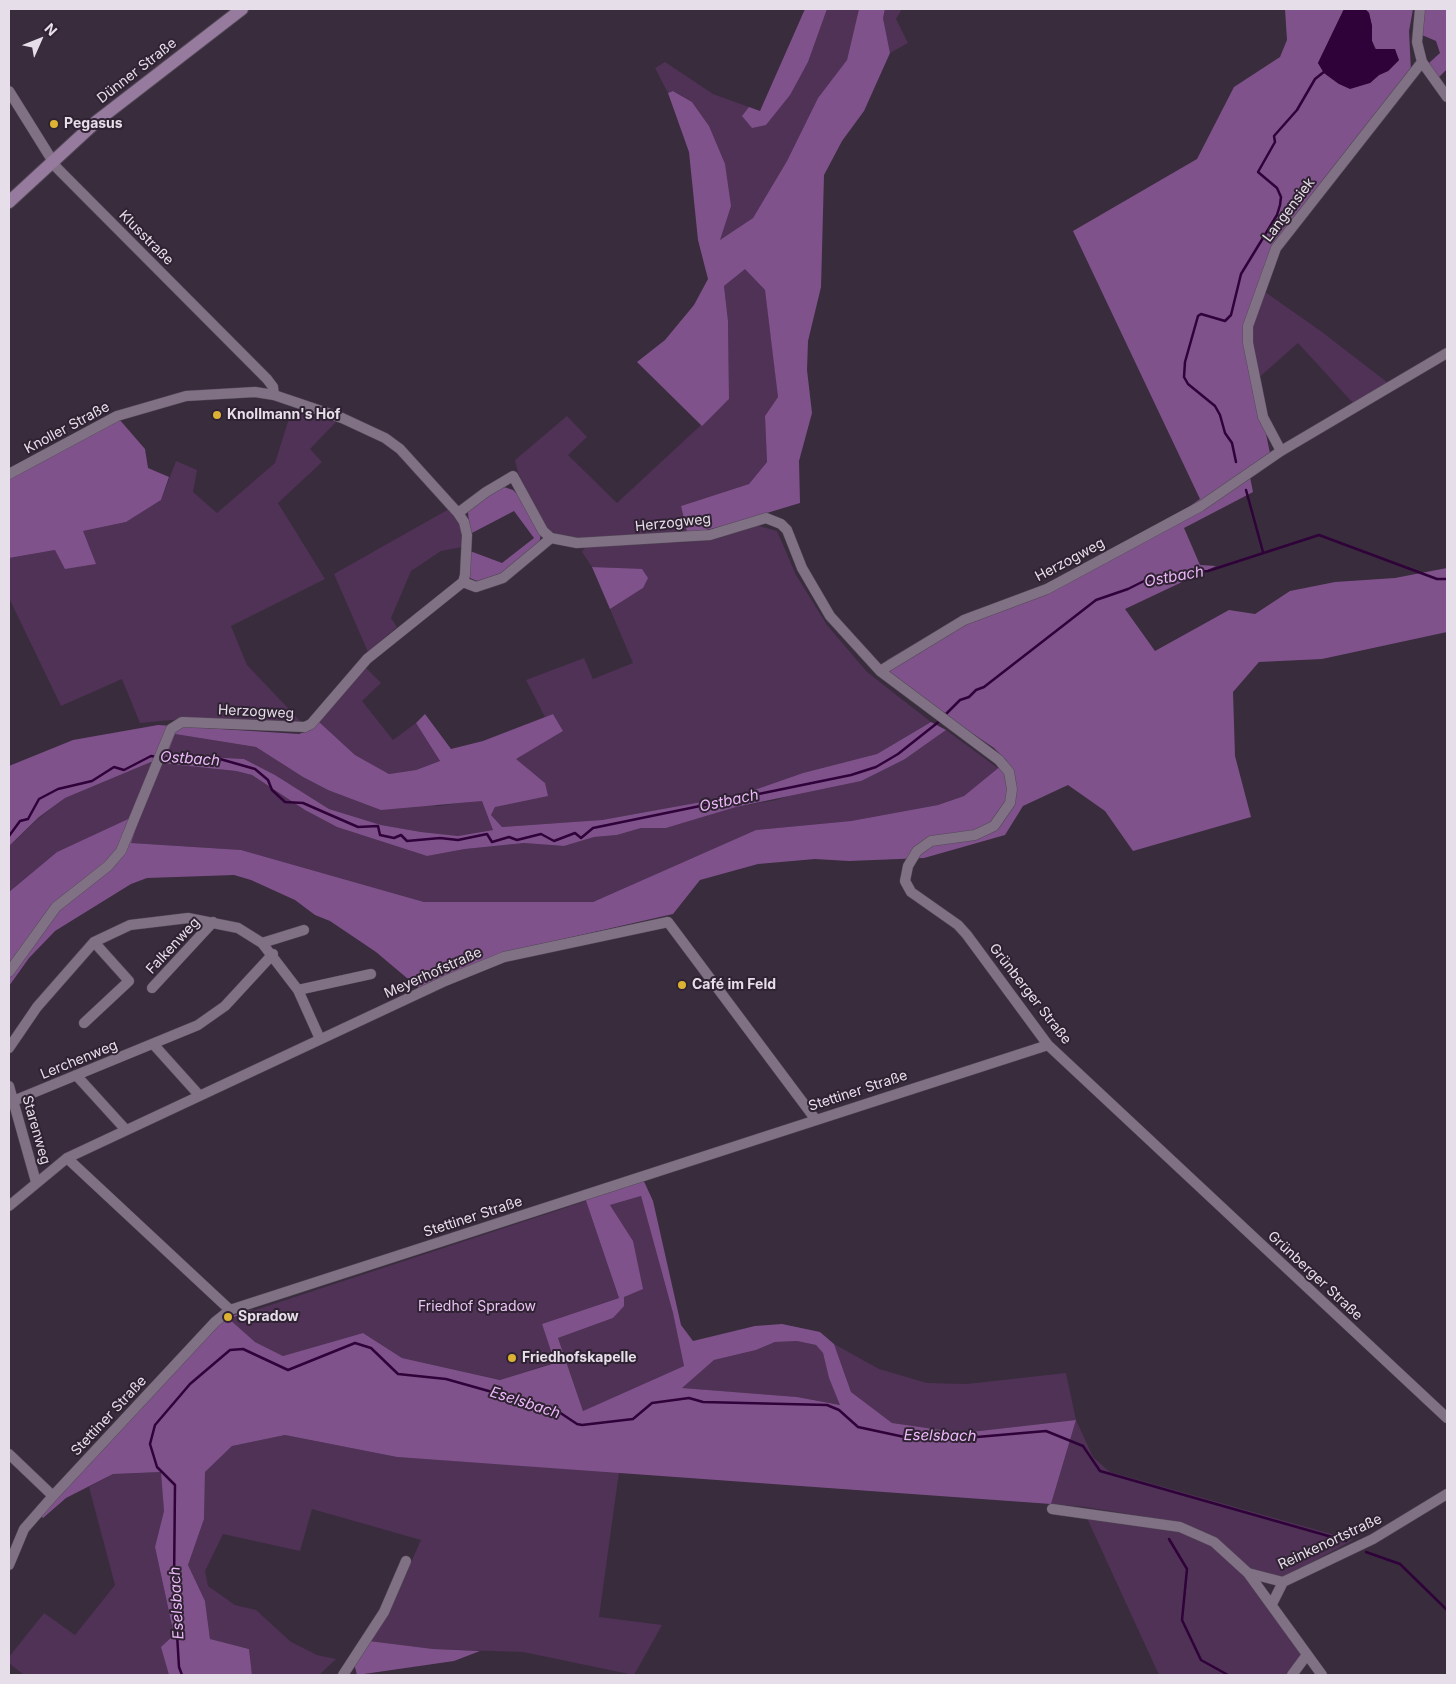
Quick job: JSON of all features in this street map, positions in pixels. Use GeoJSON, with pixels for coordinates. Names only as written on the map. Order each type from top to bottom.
{"type":"FeatureCollection","features":[{"type":"Feature","properties":{"kind":"street","name":"Dünner Straße"},"geometry":{"type":"LineString","coordinates":[[9,202],[52,160],[97,121],[242,9]]}},
{"type":"Feature","properties":{"kind":"street"},"geometry":{"type":"LineString","coordinates":[[1420,9],[1417,42],[1422,62],[1447,97]]}},
{"type":"Feature","properties":{"kind":"street","name":"Langensiek"},"geometry":{"type":"LineString","coordinates":[[1281,451],[1263,417],[1248,343],[1248,326],[1273,256],[1276,248],[1422,62]]}},
{"type":"Feature","properties":{"kind":"street","name":"Klusstraße"},"geometry":{"type":"LineString","coordinates":[[9,90],[52,160],[64,175],[267,379],[273,387],[274,395]]}},
{"type":"Feature","properties":{"kind":"street","name":"Herzogweg"},"geometry":{"type":"LineString","coordinates":[[551,538],[577,543],[647,540],[710,534],[766,518],[774,520],[787,530],[802,568],[830,616],[880,671],[964,620],[1047,589],[1201,506],[1281,451],[1447,353]]}},
{"type":"Feature","properties":{"kind":"street","name":"Knoller Straße"},"geometry":{"type":"LineString","coordinates":[[9,474],[125,413],[186,396],[255,392],[274,395],[342,418],[385,438],[400,449],[458,512],[464,522],[467,535],[463,582]]}},
{"type":"Feature","properties":{"kind":"street"},"geometry":{"type":"LineString","coordinates":[[458,512],[513,476],[543,531],[551,538],[503,578],[476,587],[463,582]]}},
{"type":"Feature","properties":{"kind":"street","name":"Herzogweg"},"geometry":{"type":"LineString","coordinates":[[9,972],[56,907],[108,866],[121,851],[168,733],[182,722],[305,728],[311,724],[367,659],[463,582]]}},
{"type":"Feature","properties":{"kind":"street","name":"Grünberger Straße"},"geometry":{"type":"LineString","coordinates":[[880,671],[999,760],[1009,772],[1012,789],[1010,803],[994,826],[975,835],[931,841],[917,851],[908,866],[905,881],[911,892],[919,900],[958,925],[967,935],[1048,1045],[1447,1418]]}},
{"type":"Feature","properties":{"kind":"street"},"geometry":{"type":"LineString","coordinates":[[9,1047],[38,1006],[94,942],[130,925],[188,918],[238,928],[262,942],[273,954],[298,990],[320,1040]]}},
{"type":"Feature","properties":{"kind":"street","name":"Falkenweg"},"geometry":{"type":"LineString","coordinates":[[152,988],[213,922]]}},
{"type":"Feature","properties":{"kind":"street","name":"Meyerhofstraße"},"geometry":{"type":"LineString","coordinates":[[9,1206],[67,1158],[445,981],[504,957],[668,922],[816,1120]]}},
{"type":"Feature","properties":{"kind":"street"},"geometry":{"type":"LineString","coordinates":[[262,942],[304,930]]}},
{"type":"Feature","properties":{"kind":"street"},"geometry":{"type":"LineString","coordinates":[[84,1023],[130,981],[94,942]]}},
{"type":"Feature","properties":{"kind":"street","name":"Lerchenweg"},"geometry":{"type":"LineString","coordinates":[[14,1101],[154,1045],[209,1019],[225,1006],[273,954]]}},
{"type":"Feature","properties":{"kind":"street"},"geometry":{"type":"LineString","coordinates":[[298,990],[371,974]]}},
{"type":"Feature","properties":{"kind":"street"},"geometry":{"type":"LineString","coordinates":[[154,1045],[200,1095]]}},
{"type":"Feature","properties":{"kind":"street","name":"Stettiner Straße"},"geometry":{"type":"LineString","coordinates":[[9,1565],[12,1544],[53,1496],[215,1322],[230,1310],[1048,1045]]}},
{"type":"Feature","properties":{"kind":"street"},"geometry":{"type":"LineString","coordinates":[[76,1075],[126,1130]]}},
{"type":"Feature","properties":{"kind":"street","name":"Starenweg"},"geometry":{"type":"LineString","coordinates":[[9,1086],[36,1182]]}},
{"type":"Feature","properties":{"kind":"street"},"geometry":{"type":"LineString","coordinates":[[67,1158],[230,1310]]}},
{"type":"Feature","properties":{"kind":"street"},"geometry":{"type":"LineString","coordinates":[[9,1454],[53,1496]]}},
{"type":"Feature","properties":{"kind":"street","name":"Reinkenortstraße"},"geometry":{"type":"LineString","coordinates":[[1052,1509],[1180,1527],[1214,1542],[1248,1573],[1283,1582],[1374,1539],[1447,1494]]}},
{"type":"Feature","properties":{"kind":"street"},"geometry":{"type":"LineString","coordinates":[[343,1675],[384,1612],[406,1561]]}},
{"type":"Feature","properties":{"kind":"street"},"geometry":{"type":"LineString","coordinates":[[1248,1573],[1272,1604],[1306,1656],[1322,1675]]}},
{"type":"Feature","properties":{"kind":"street"},"geometry":{"type":"LineString","coordinates":[[1272,1604],[1283,1582]]}},
{"type":"Feature","properties":{"kind":"street"},"geometry":{"type":"LineString","coordinates":[[1292,1675],[1306,1656]]}},
{"type":"Feature","properties":{"kind":"green space"},"geometry":{"type":"Polygon","coordinates":[[[827,9],[859,9],[847,60],[818,98],[787,161],[753,218],[719,241],[709,126],[692,102],[674,91],[668,93],[655,68],[665,62],[713,94],[749,107],[743,116],[766,125],[789,95],[808,62],[827,9]]]}},
{"type":"Feature","properties":{"kind":"green space"},"geometry":{"type":"Polygon","coordinates":[[[885,9],[902,9],[896,19],[908,43],[890,53],[883,18],[885,9]]]}},
{"type":"Feature","properties":{"kind":"green space"},"geometry":{"type":"Polygon","coordinates":[[[745,268],[765,290],[775,368],[778,397],[765,416],[767,462],[749,484],[681,506],[687,532],[566,539],[546,528],[518,473],[515,460],[567,416],[587,437],[568,455],[617,503],[729,399],[728,321],[724,286],[745,268]]]}},
{"type":"Feature","properties":{"kind":"green space"},"geometry":{"type":"Polygon","coordinates":[[[1258,287],[1322,332],[1388,383],[1353,403],[1298,343],[1255,381],[1245,333],[1258,287]]]}},
{"type":"Feature","properties":{"kind":"green space"},"geometry":{"type":"Polygon","coordinates":[[[292,409],[336,422],[310,449],[322,462],[278,503],[325,579],[231,626],[247,665],[304,725],[182,719],[140,723],[122,679],[61,706],[9,598],[9,558],[55,550],[95,563],[82,531],[126,522],[161,500],[176,461],[197,470],[193,492],[217,513],[275,463],[292,409]]]}},
{"type":"Feature","properties":{"kind":"green space"},"geometry":{"type":"Polygon","coordinates":[[[449,509],[461,527],[462,547],[441,551],[411,571],[391,618],[397,627],[368,652],[334,574],[449,509]]]}},
{"type":"Feature","properties":{"kind":"green space"},"geometry":{"type":"Polygon","coordinates":[[[755,525],[777,531],[796,575],[827,625],[867,672],[931,722],[877,754],[803,773],[740,795],[602,820],[502,827],[491,815],[495,807],[545,783],[515,759],[563,731],[553,714],[545,717],[526,680],[584,658],[593,679],[633,663],[610,609],[643,588],[614,568],[592,567],[582,552],[586,546],[690,542],[755,525]]]}},
{"type":"Feature","properties":{"kind":"green space"},"geometry":{"type":"Polygon","coordinates":[[[365,667],[381,683],[362,701],[393,740],[416,723],[440,761],[416,770],[389,774],[355,755],[318,721],[365,667]]]}},
{"type":"Feature","properties":{"kind":"green space"},"geometry":{"type":"Polygon","coordinates":[[[946,730],[999,769],[964,796],[938,805],[851,821],[756,830],[593,902],[424,902],[241,850],[130,843],[141,813],[57,852],[9,892],[9,846],[40,817],[65,798],[151,762],[236,771],[252,775],[305,810],[337,827],[427,856],[465,849],[524,843],[564,846],[594,837],[617,835],[641,828],[666,828],[736,807],[776,800],[905,759],[946,730]]]}},
{"type":"Feature","properties":{"kind":"green space"},"geometry":{"type":"Polygon","coordinates":[[[175,734],[256,747],[303,777],[328,790],[438,806],[483,800],[493,830],[458,836],[381,825],[329,809],[275,775],[244,759],[166,755],[175,734]]]}},
{"type":"Feature","properties":{"kind":"green space"},"geometry":{"type":"Polygon","coordinates":[[[641,1196],[673,1313],[684,1366],[583,1411],[558,1338],[613,1318],[624,1297],[633,1241],[610,1205],[641,1196]]]}},
{"type":"Feature","properties":{"kind":"green space","name":"Friedhof Spradow"},"geometry":{"type":"Polygon","coordinates":[[[586,1201],[619,1298],[542,1324],[555,1362],[501,1380],[402,1358],[363,1333],[283,1356],[255,1342],[228,1319],[586,1201]]]}},
{"type":"Feature","properties":{"kind":"green space"},"geometry":{"type":"Polygon","coordinates":[[[797,1341],[816,1345],[823,1353],[829,1378],[841,1405],[797,1397],[681,1388],[714,1360],[756,1350],[775,1342],[797,1341]]]}},
{"type":"Feature","properties":{"kind":"green space"},"geometry":{"type":"Polygon","coordinates":[[[834,1344],[879,1369],[927,1383],[967,1384],[1066,1373],[1076,1420],[962,1433],[892,1423],[851,1392],[834,1344]]]}},
{"type":"Feature","properties":{"kind":"green space"},"geometry":{"type":"Polygon","coordinates":[[[1076,1420],[1093,1457],[1110,1472],[1353,1540],[1283,1578],[1250,1569],[1182,1523],[1086,1507],[1051,1504],[1076,1420]]]}},
{"type":"Feature","properties":{"kind":"green space"},"geometry":{"type":"Polygon","coordinates":[[[285,1435],[397,1457],[619,1472],[599,1617],[662,1625],[634,1675],[523,1652],[433,1649],[369,1641],[388,1614],[421,1540],[312,1509],[300,1551],[223,1534],[205,1571],[208,1586],[235,1605],[256,1610],[291,1642],[317,1655],[336,1659],[319,1675],[252,1675],[249,1649],[210,1639],[205,1601],[188,1565],[204,1519],[205,1472],[232,1446],[285,1435]]]}},
{"type":"Feature","properties":{"kind":"green space"},"geometry":{"type":"Polygon","coordinates":[[[162,1472],[164,1511],[155,1547],[174,1636],[162,1647],[169,1675],[24,1675],[9,1663],[9,1657],[44,1613],[75,1635],[115,1585],[89,1487],[113,1474],[162,1472]]]}},
{"type":"Feature","properties":{"kind":"green space"},"geometry":{"type":"Polygon","coordinates":[[[1086,1516],[1180,1530],[1211,1546],[1246,1576],[1302,1655],[1288,1675],[1159,1675],[1086,1516]]]}},
{"type":"Feature","properties":{"kind":"shaded area"},"geometry":{"type":"Polygon","coordinates":[[[805,9],[827,9],[808,62],[790,95],[766,125],[752,128],[742,116],[749,107],[760,111],[805,9]]]}},
{"type":"Feature","properties":{"kind":"shaded area"},"geometry":{"type":"Polygon","coordinates":[[[859,9],[885,9],[883,18],[890,53],[864,111],[842,141],[824,175],[821,287],[808,341],[807,370],[812,413],[799,461],[800,503],[727,525],[687,532],[681,506],[749,484],[767,462],[765,416],[778,397],[765,290],[745,269],[724,286],[728,321],[729,399],[702,426],[637,362],[665,340],[694,305],[708,279],[698,240],[689,152],[668,93],[673,91],[692,102],[709,126],[725,164],[731,206],[720,240],[753,218],[787,161],[818,98],[847,60],[859,9]]]}},
{"type":"Feature","properties":{"kind":"shaded area"},"geometry":{"type":"Polygon","coordinates":[[[1285,9],[1344,9],[1318,63],[1324,73],[1339,84],[1370,83],[1379,75],[1388,71],[1399,60],[1388,49],[1376,49],[1372,41],[1372,26],[1369,13],[1365,9],[1413,9],[1409,31],[1411,72],[1276,241],[1245,333],[1271,458],[1250,477],[1253,492],[1184,528],[1200,565],[1216,566],[1125,609],[1155,651],[1229,610],[1255,614],[1290,591],[1335,582],[1395,578],[1447,568],[1447,632],[1322,659],[1259,662],[1233,692],[1235,756],[1251,817],[1133,851],[1105,811],[1068,785],[1023,806],[1005,835],[924,858],[849,861],[815,859],[758,864],[700,880],[673,914],[502,953],[420,989],[376,952],[330,921],[315,915],[295,900],[251,880],[234,875],[147,878],[131,884],[55,931],[29,958],[9,986],[9,892],[57,852],[141,813],[131,843],[241,850],[424,902],[593,902],[756,830],[851,821],[938,805],[964,796],[1007,761],[994,748],[938,710],[889,673],[887,660],[970,612],[1046,586],[1176,516],[1200,499],[1073,231],[1197,159],[1234,87],[1280,57],[1287,40],[1285,9]]]}},
{"type":"Feature","properties":{"kind":"shaded area"},"geometry":{"type":"Polygon","coordinates":[[[1344,9],[1365,9],[1369,13],[1372,26],[1372,41],[1375,49],[1395,49],[1399,60],[1388,71],[1379,75],[1370,83],[1350,89],[1339,84],[1324,73],[1318,63],[1344,9]]]}},
{"type":"Feature","properties":{"kind":"shaded area"},"geometry":{"type":"Polygon","coordinates":[[[1424,9],[1447,9],[1447,69],[1438,78],[1429,63],[1440,53],[1436,41],[1422,35],[1424,9]]]}},
{"type":"Feature","properties":{"kind":"shaded area"},"geometry":{"type":"Polygon","coordinates":[[[119,419],[145,449],[148,468],[169,477],[161,500],[126,522],[83,531],[96,564],[65,569],[55,550],[9,558],[9,479],[119,419]]]}},
{"type":"Feature","properties":{"kind":"shaded area"},"geometry":{"type":"Polygon","coordinates":[[[504,487],[513,490],[520,497],[541,534],[539,544],[505,572],[477,581],[470,578],[470,551],[502,563],[534,538],[514,511],[470,534],[468,512],[470,507],[504,487]]]}},
{"type":"Feature","properties":{"kind":"shaded area"},"geometry":{"type":"Polygon","coordinates":[[[592,567],[642,569],[648,578],[643,588],[610,609],[592,567]]]}},
{"type":"Feature","properties":{"kind":"shaded area"},"geometry":{"type":"Polygon","coordinates":[[[425,714],[451,749],[483,741],[553,714],[563,731],[516,759],[545,783],[548,796],[495,807],[491,815],[502,827],[602,820],[740,795],[803,773],[877,754],[931,722],[946,730],[905,759],[861,781],[736,807],[666,828],[641,828],[617,835],[594,837],[564,846],[524,843],[465,849],[427,856],[337,827],[305,810],[252,775],[236,771],[151,762],[65,798],[39,817],[9,846],[9,766],[73,740],[158,725],[299,734],[310,730],[318,721],[355,755],[389,774],[416,770],[440,761],[416,723],[425,714]],[[175,734],[167,755],[244,759],[275,775],[329,809],[381,825],[458,836],[493,830],[482,801],[381,810],[328,790],[303,777],[256,747],[175,734]]]}},
{"type":"Feature","properties":{"kind":"shaded area"},"geometry":{"type":"Polygon","coordinates":[[[641,1175],[653,1201],[681,1325],[693,1341],[755,1326],[782,1324],[820,1332],[834,1344],[851,1392],[892,1423],[962,1433],[1076,1420],[1051,1504],[397,1457],[285,1435],[232,1446],[205,1472],[204,1519],[188,1565],[205,1601],[210,1639],[249,1649],[252,1675],[169,1675],[161,1647],[174,1635],[155,1547],[164,1511],[161,1472],[113,1474],[66,1498],[43,1518],[39,1514],[212,1330],[231,1316],[254,1309],[229,1319],[255,1342],[283,1356],[363,1333],[402,1358],[500,1380],[555,1363],[542,1324],[619,1298],[584,1195],[641,1175]],[[641,1196],[610,1205],[633,1241],[643,1289],[624,1297],[624,1306],[613,1318],[558,1338],[583,1411],[684,1366],[673,1313],[641,1196]],[[797,1341],[775,1342],[756,1350],[714,1360],[682,1388],[797,1397],[840,1405],[829,1378],[823,1353],[816,1345],[797,1341]]]}},
{"type":"Feature","properties":{"kind":"shaded area"},"geometry":{"type":"Polygon","coordinates":[[[369,1641],[433,1649],[480,1651],[454,1661],[357,1675],[354,1663],[369,1641]]]}},
{"type":"Feature","properties":{"kind":"waterway"},"geometry":{"type":"LineString","coordinates":[[1236,462],[1232,443],[1225,433],[1220,415],[1215,406],[1188,384],[1184,377],[1185,362],[1198,316],[1201,314],[1225,321],[1231,315],[1241,274],[1277,215],[1280,205],[1281,197],[1277,188],[1258,172],[1275,142],[1274,136],[1297,110],[1315,79],[1325,71]]}},
{"type":"Feature","properties":{"kind":"waterway"},"geometry":{"type":"LineString","coordinates":[[1246,490],[1263,552]]}},
{"type":"Feature","properties":{"kind":"waterway","name":"Ostbach"},"geometry":{"type":"LineString","coordinates":[[944,716],[960,700],[969,697],[976,690],[984,687],[1096,600],[1128,589],[1148,579],[1161,580],[1189,572],[1208,571],[1319,535],[1437,579],[1447,579]]}},
{"type":"Feature","properties":{"kind":"waterway","name":"Ostbach"},"geometry":{"type":"LineString","coordinates":[[163,757],[172,761],[193,757],[220,759],[255,769],[268,780],[272,790],[285,802],[303,803],[358,827],[378,826],[380,835],[394,838],[401,835],[407,841],[440,838],[458,840],[487,834],[492,842],[509,837],[517,840],[541,834],[554,841],[575,833],[581,838],[593,828],[851,775],[876,767],[898,754],[941,720]]}},
{"type":"Feature","properties":{"kind":"waterway","name":"Ostbach"},"geometry":{"type":"LineString","coordinates":[[9,836],[20,821],[28,819],[39,799],[58,789],[92,781],[114,767],[124,770],[151,756],[157,757]]}},
{"type":"Feature","properties":{"kind":"waterway","name":"Eselsbach"},"geometry":{"type":"LineString","coordinates":[[182,1675],[179,1667],[174,1584],[175,1485],[157,1467],[150,1444],[155,1425],[190,1384],[230,1350],[243,1349],[288,1370],[355,1343],[371,1348],[398,1374],[446,1379],[556,1410],[577,1424],[582,1425],[633,1419],[652,1403],[689,1398],[703,1402],[827,1405],[839,1410],[858,1427],[909,1438],[954,1439],[1046,1431],[1083,1446],[1100,1471],[1346,1541]]}},
{"type":"Feature","properties":{"kind":"waterway","name":"Eselsbach"},"geometry":{"type":"LineString","coordinates":[[1169,1539],[1187,1569],[1182,1620],[1201,1660],[1228,1675]]}},
{"type":"Feature","properties":{"kind":"waterway","name":"Eselsbach"},"geometry":{"type":"LineString","coordinates":[[1366,1552],[1400,1564],[1447,1610]]}},
{"type":"Feature","properties":{"kind":"place","name":"Pegasus"},"geometry":{"type":"Point","coordinates":[54,124]}},
{"type":"Feature","properties":{"kind":"place","name":"Knollmann's Hof"},"geometry":{"type":"Point","coordinates":[217,415]}},
{"type":"Feature","properties":{"kind":"place","name":"Café im Feld"},"geometry":{"type":"Point","coordinates":[682,985]}},
{"type":"Feature","properties":{"kind":"place","name":"Spradow"},"geometry":{"type":"Point","coordinates":[228,1317]}},
{"type":"Feature","properties":{"kind":"place","name":"Friedhofskapelle"},"geometry":{"type":"Point","coordinates":[512,1358]}}]}
